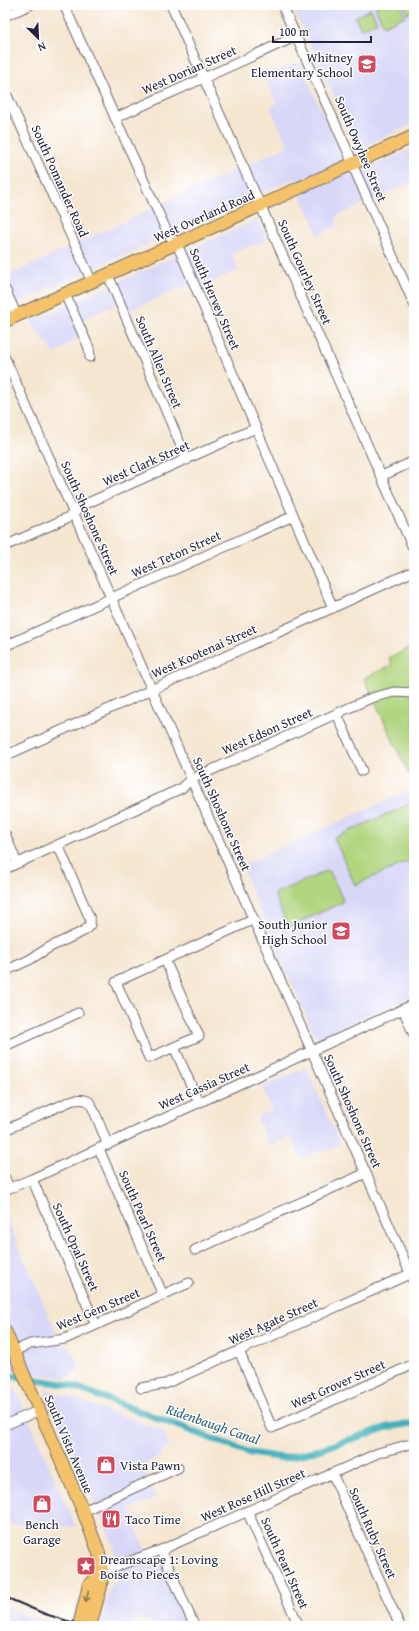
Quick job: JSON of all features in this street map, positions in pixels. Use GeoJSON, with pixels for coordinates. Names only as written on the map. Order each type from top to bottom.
{"type":"FeatureCollection","features":[{"type":"Feature","properties":{"kind":"main road","name":"West Overland Road"},"geometry":{"type":"LineString","coordinates":[[5,321],[414,136]]}},
{"type":"Feature","properties":{"kind":"main road","name":"South Vista Avenue"},"geometry":{"type":"LineString","coordinates":[[5,1331],[83,1510],[99,1553],[102,1570],[101,1586],[90,1626]]}},
{"type":"Feature","properties":{"kind":"main road"},"geometry":{"type":"LineString","coordinates":[[79,1626],[90,1585],[102,1570]]}},
{"type":"Feature","properties":{"kind":"street"},"geometry":{"type":"LineString","coordinates":[[5,16],[30,5]]}},
{"type":"Feature","properties":{"kind":"street","name":"South Hervey Street"},"geometry":{"type":"LineString","coordinates":[[64,5],[168,234],[176,244],[332,608]]}},
{"type":"Feature","properties":{"kind":"street","name":"South Gourley Street"},"geometry":{"type":"LineString","coordinates":[[171,5],[414,550]]}},
{"type":"Feature","properties":{"kind":"street","name":"South Owyhee Street"},"geometry":{"type":"LineString","coordinates":[[282,5],[297,36],[414,304]]}},
{"type":"Feature","properties":{"kind":"street","name":"West Dorian Street"},"geometry":{"type":"LineString","coordinates":[[115,118],[297,36]]}},
{"type":"Feature","properties":{"kind":"street","name":"South Pomander Road"},"geometry":{"type":"LineString","coordinates":[[5,91],[92,282]]}},
{"type":"Feature","properties":{"kind":"street","name":"South Allen Street"},"geometry":{"type":"LineString","coordinates":[[108,275],[187,460]]}},
{"type":"Feature","properties":{"kind":"street"},"geometry":{"type":"LineString","coordinates":[[5,289],[17,316]]}},
{"type":"Feature","properties":{"kind":"street"},"geometry":{"type":"LineString","coordinates":[[65,294],[89,348],[90,357]]}},
{"type":"Feature","properties":{"kind":"street","name":"South Shoshone Street"},"geometry":{"type":"LineString","coordinates":[[5,358],[413,1276]]}},
{"type":"Feature","properties":{"kind":"street","name":"West Clark Street"},"geometry":{"type":"LineString","coordinates":[[5,546],[69,517],[81,506],[256,428]]}},
{"type":"Feature","properties":{"kind":"street"},"geometry":{"type":"LineString","coordinates":[[382,476],[414,461]]}},
{"type":"Feature","properties":{"kind":"street","name":"West Teton Street"},"geometry":{"type":"LineString","coordinates":[[5,646],[293,516]]}},
{"type":"Feature","properties":{"kind":"street","name":"West Kootenai Street"},"geometry":{"type":"LineString","coordinates":[[5,756],[414,571]]}},
{"type":"Feature","properties":{"kind":"street","name":"West Edson Street"},"geometry":{"type":"LineString","coordinates":[[5,869],[182,788],[192,779],[371,698],[394,692],[414,693]]}},
{"type":"Feature","properties":{"kind":"street"},"geometry":{"type":"LineString","coordinates":[[337,714],[362,771]]}},
{"type":"Feature","properties":{"kind":"street"},"geometry":{"type":"LineString","coordinates":[[5,834],[17,863]]}},
{"type":"Feature","properties":{"kind":"street"},"geometry":{"type":"LineString","coordinates":[[5,971],[84,931],[90,925],[90,918],[58,845]]}},
{"type":"Feature","properties":{"kind":"street"},"geometry":{"type":"LineString","coordinates":[[165,960],[199,1036],[149,1058],[116,982],[254,919]]}},
{"type":"Feature","properties":{"kind":"street","name":"West Cassia Street"},"geometry":{"type":"LineString","coordinates":[[7,1189],[103,1147],[414,1004]]}},
{"type":"Feature","properties":{"kind":"street"},"geometry":{"type":"LineString","coordinates":[[403,1009],[414,1035]]}},
{"type":"Feature","properties":{"kind":"street"},"geometry":{"type":"LineString","coordinates":[[5,1046],[78,1013]]}},
{"type":"Feature","properties":{"kind":"street"},"geometry":{"type":"LineString","coordinates":[[174,1047],[199,1103]]}},
{"type":"Feature","properties":{"kind":"street","name":"South Pearl Street"},"geometry":{"type":"LineString","coordinates":[[5,1130],[73,1100],[84,1100],[88,1102],[92,1108],[103,1147],[163,1295]]}},
{"type":"Feature","properties":{"kind":"street"},"geometry":{"type":"LineString","coordinates":[[195,1250],[366,1173]]}},
{"type":"Feature","properties":{"kind":"street"},"geometry":{"type":"LineString","coordinates":[[5,1178],[7,1189]]}},
{"type":"Feature","properties":{"kind":"street","name":"South Opal Street"},"geometry":{"type":"LineString","coordinates":[[32,1179],[96,1325]]}},
{"type":"Feature","properties":{"kind":"street","name":"West Agate Street"},"geometry":{"type":"LineString","coordinates":[[142,1388],[165,1384],[413,1276]]}},
{"type":"Feature","properties":{"kind":"street","name":"West Gem Street"},"geometry":{"type":"LineString","coordinates":[[14,1350],[30,1344],[65,1339],[189,1283]]}},
{"type":"Feature","properties":{"kind":"street","name":"West Grover Street"},"geometry":{"type":"LineString","coordinates":[[239,1351],[272,1428],[414,1364]]}},
{"type":"Feature","properties":{"kind":"street"},"geometry":{"type":"LineString","coordinates":[[5,1425],[40,1410]]}},
{"type":"Feature","properties":{"kind":"street","name":"West Rose Hill Street"},"geometry":{"type":"LineString","coordinates":[[102,1570],[161,1550],[378,1453],[414,1443]]}},
{"type":"Feature","properties":{"kind":"street"},"geometry":{"type":"LineString","coordinates":[[83,1510],[178,1468]]}},
{"type":"Feature","properties":{"kind":"street","name":"South Ruby Street"},"geometry":{"type":"LineString","coordinates":[[332,1473],[400,1626]]}},
{"type":"Feature","properties":{"kind":"street","name":"South Pearl Street"},"geometry":{"type":"LineString","coordinates":[[248,1511],[299,1626]]}},
{"type":"Feature","properties":{"kind":"street"},"geometry":{"type":"LineString","coordinates":[[161,1550],[194,1625]]}},
{"type":"Feature","properties":{"kind":"shaded area","name":"Whitney Elementary School"},"geometry":{"type":"Polygon","coordinates":[[[292,5],[414,5],[414,123],[360,148],[357,147],[292,5]]]}},
{"type":"Feature","properties":{"kind":"shaded area"},"geometry":{"type":"Polygon","coordinates":[[[299,61],[351,176],[414,148],[414,181],[335,217],[338,226],[318,235],[294,178],[5,309],[5,277],[288,146],[270,107],[277,104],[265,77],[299,61]]]}},
{"type":"Feature","properties":{"kind":"shaded area"},"geometry":{"type":"Polygon","coordinates":[[[258,219],[267,240],[232,254],[238,270],[201,287],[198,280],[129,311],[124,301],[81,320],[86,332],[55,354],[30,322],[258,219]]]}},
{"type":"Feature","properties":{"kind":"shaded area","name":"South Junior High School"},"geometry":{"type":"Polygon","coordinates":[[[414,788],[414,995],[321,1036],[314,1035],[241,866],[414,788]]]}},
{"type":"Feature","properties":{"kind":"shaded area"},"geometry":{"type":"Polygon","coordinates":[[[306,1067],[340,1144],[321,1153],[319,1150],[301,1159],[291,1137],[269,1146],[257,1117],[272,1110],[262,1087],[306,1067]]]}},
{"type":"Feature","properties":{"kind":"shaded area"},"geometry":{"type":"Polygon","coordinates":[[[5,1215],[62,1346],[69,1345],[80,1370],[64,1378],[5,1369],[5,1215]]]}},
{"type":"Feature","properties":{"kind":"shaded area"},"geometry":{"type":"Polygon","coordinates":[[[5,1387],[15,1388],[76,1527],[5,1524],[5,1503],[10,1485],[5,1446],[5,1387]]]}},
{"type":"Feature","properties":{"kind":"shaded area"},"geometry":{"type":"Polygon","coordinates":[[[44,1388],[164,1431],[169,1448],[161,1452],[162,1455],[142,1465],[156,1498],[129,1510],[151,1563],[160,1560],[190,1626],[165,1626],[139,1619],[127,1626],[101,1624],[110,1588],[116,1581],[114,1546],[44,1388]]]}},
{"type":"Feature","properties":{"kind":"shaded area"},"geometry":{"type":"Polygon","coordinates":[[[5,1607],[33,1618],[64,1626],[5,1626],[5,1607]]]}},
{"type":"Feature","properties":{"kind":"green space"},"geometry":{"type":"Polygon","coordinates":[[[381,5],[400,5],[405,16],[384,26],[375,7],[381,5]]]}},
{"type":"Feature","properties":{"kind":"green space"},"geometry":{"type":"Polygon","coordinates":[[[403,5],[414,5],[414,11],[407,14],[403,5]]]}},
{"type":"Feature","properties":{"kind":"green space"},"geometry":{"type":"Polygon","coordinates":[[[371,9],[377,22],[361,29],[355,17],[371,9]]]}},
{"type":"Feature","properties":{"kind":"green space"},"geometry":{"type":"Polygon","coordinates":[[[414,646],[414,785],[364,678],[392,665],[389,658],[414,646]]]}},
{"type":"Feature","properties":{"kind":"green space"},"geometry":{"type":"Polygon","coordinates":[[[414,802],[414,859],[355,885],[334,838],[414,802]]]}},
{"type":"Feature","properties":{"kind":"green space"},"geometry":{"type":"Polygon","coordinates":[[[327,871],[330,872],[343,900],[341,903],[291,926],[287,924],[275,897],[276,893],[327,871]]]}},
{"type":"Feature","properties":{"kind":"waterway","name":"Ridenbaugh Canal"},"geometry":{"type":"LineString","coordinates":[[5,1375],[70,1385],[250,1453],[284,1458],[318,1450],[388,1427],[414,1423]]}},
{"type":"Feature","properties":{"kind":"railway"},"geometry":{"type":"LineString","coordinates":[[5,1597],[45,1614],[84,1626]]}},
{"type":"Feature","properties":{"kind":"place","name":"Whitney Elementary School"},"geometry":{"type":"Point","coordinates":[367,64]}},
{"type":"Feature","properties":{"kind":"place","name":"South Junior High School"},"geometry":{"type":"Point","coordinates":[341,931]}},
{"type":"Feature","properties":{"kind":"place","name":"Vista Pawn"},"geometry":{"type":"Point","coordinates":[106,1465]}},
{"type":"Feature","properties":{"kind":"place","name":"Bench Garage"},"geometry":{"type":"Point","coordinates":[42,1504]}},
{"type":"Feature","properties":{"kind":"place","name":"Taco Time"},"geometry":{"type":"Point","coordinates":[111,1519]}},
{"type":"Feature","properties":{"kind":"place","name":"Dreamscape 1: Loving Boise to Pieces"},"geometry":{"type":"Point","coordinates":[86,1566]}}]}
